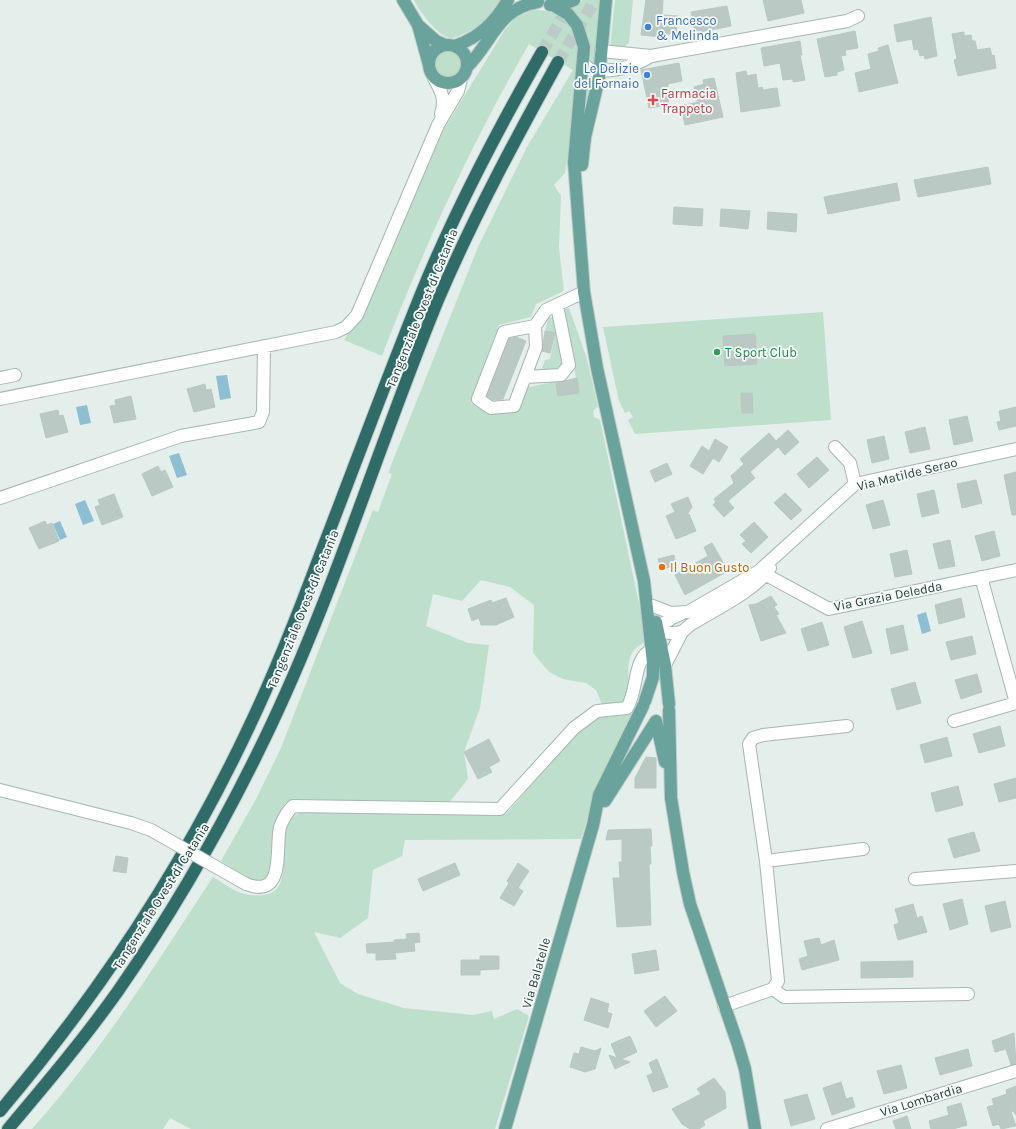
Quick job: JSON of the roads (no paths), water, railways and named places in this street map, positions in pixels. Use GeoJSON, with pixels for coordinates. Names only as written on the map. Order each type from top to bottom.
{"type":"FeatureCollection","features":[{"type":"Feature","properties":{"kind":"highway","name":"Tangenziale Ovest di Catania"},"geometry":{"type":"LineString","coordinates":[[0,1111],[49,1054],[103,979],[152,906],[196,832],[249,729],[289,636],[421,294],[454,217],[494,137],[542,52]]}},
{"type":"Feature","properties":{"kind":"highway","name":"Tangenziale Ovest di Catania"},"geometry":{"type":"LineString","coordinates":[[8,1129],[62,1066],[117,992],[211,845],[265,739],[307,642],[438,302],[471,226],[510,148],[558,62]]}},
{"type":"Feature","properties":{"kind":"main road"},"geometry":{"type":"LineString","coordinates":[[403,0],[418,25],[434,78],[447,84],[461,79],[468,67],[480,54],[510,12],[521,6],[537,1],[553,5],[568,14],[580,31],[584,46],[584,64],[574,162],[578,198],[584,292],[597,368],[653,625],[665,665],[671,726],[670,783],[672,816],[684,879],[690,904],[744,1069],[755,1129]]}},
{"type":"Feature","properties":{"kind":"main road"},"geometry":{"type":"LineString","coordinates":[[429,65],[433,52],[474,37],[489,27],[508,0]]}},
{"type":"Feature","properties":{"kind":"main road"},"geometry":{"type":"LineString","coordinates":[[553,5],[574,0]]}},
{"type":"Feature","properties":{"kind":"main road"},"geometry":{"type":"LineString","coordinates":[[578,198],[585,137],[600,71],[606,0]]}},
{"type":"Feature","properties":{"kind":"main road"},"geometry":{"type":"LineString","coordinates":[[418,25],[436,41],[464,53],[468,67]]}},
{"type":"Feature","properties":{"kind":"main road"},"geometry":{"type":"LineString","coordinates":[[593,825],[599,795],[644,704],[653,677],[653,606],[644,581]]}},
{"type":"Feature","properties":{"kind":"main road"},"geometry":{"type":"LineString","coordinates":[[658,695],[666,699],[669,707],[666,718],[656,721],[646,717],[644,704],[652,696],[658,695]]}},
{"type":"Feature","properties":{"kind":"main road"},"geometry":{"type":"LineString","coordinates":[[593,825],[610,791],[656,721]]}},
{"type":"Feature","properties":{"kind":"main road"},"geometry":{"type":"LineString","coordinates":[[656,721],[670,783]]}},
{"type":"Feature","properties":{"kind":"main road"},"geometry":{"type":"LineString","coordinates":[[643,741],[651,739],[662,744]]}},
{"type":"Feature","properties":{"kind":"main road","name":"Via Balatelle"},"geometry":{"type":"LineString","coordinates":[[505,1129],[593,825]]}},
{"type":"Feature","properties":{"kind":"street"},"geometry":{"type":"LineString","coordinates":[[601,51],[651,56],[847,21],[858,16]]}},
{"type":"Feature","properties":{"kind":"street"},"geometry":{"type":"LineString","coordinates":[[584,64],[590,70],[607,72],[638,63],[651,56]]}},
{"type":"Feature","properties":{"kind":"street"},"geometry":{"type":"LineString","coordinates":[[434,78],[444,97],[444,103],[438,125]]}},
{"type":"Feature","properties":{"kind":"street"},"geometry":{"type":"LineString","coordinates":[[0,399],[336,332],[351,323],[357,315],[438,125],[458,91],[461,79]]}},
{"type":"Feature","properties":{"kind":"street"},"geometry":{"type":"LineString","coordinates":[[551,308],[514,406],[491,408],[478,399],[504,332],[535,326],[551,308],[564,300],[584,292]]}},
{"type":"Feature","properties":{"kind":"street"},"geometry":{"type":"LineString","coordinates":[[525,377],[561,375],[569,365],[551,308]]}},
{"type":"Feature","properties":{"kind":"street"},"geometry":{"type":"LineString","coordinates":[[535,326],[536,347]]}},
{"type":"Feature","properties":{"kind":"street"},"geometry":{"type":"LineString","coordinates":[[0,498],[181,436],[259,422],[263,412],[264,346]]}},
{"type":"Feature","properties":{"kind":"street"},"geometry":{"type":"LineString","coordinates":[[0,378],[15,375]]}},
{"type":"Feature","properties":{"kind":"street"},"geometry":{"type":"LineString","coordinates":[[835,447],[850,463],[855,484]]}},
{"type":"Feature","properties":{"kind":"street","name":"Via Matilde Serao"},"geometry":{"type":"LineString","coordinates":[[665,665],[682,632],[690,625],[752,587],[776,557],[855,484],[1016,449]]}},
{"type":"Feature","properties":{"kind":"street","name":"Via Grazia Deledda"},"geometry":{"type":"LineString","coordinates":[[763,572],[829,609],[1016,570]]}},
{"type":"Feature","properties":{"kind":"street","name":"Via Matilde Serao"},"geometry":{"type":"LineString","coordinates":[[653,625],[694,609],[763,572]]}},
{"type":"Feature","properties":{"kind":"street"},"geometry":{"type":"LineString","coordinates":[[954,721],[1016,703],[981,577]]}},
{"type":"Feature","properties":{"kind":"street"},"geometry":{"type":"LineString","coordinates":[[653,606],[671,613],[682,613]]}},
{"type":"Feature","properties":{"kind":"street"},"geometry":{"type":"LineString","coordinates":[[653,625],[662,633],[668,634],[682,632]]}},
{"type":"Feature","properties":{"kind":"street"},"geometry":{"type":"LineString","coordinates":[[0,790],[131,823],[151,830],[246,884],[259,888],[267,886],[273,880],[276,870],[280,829],[283,819],[293,806],[500,810],[579,724],[597,711],[627,708],[634,693],[639,661],[652,644]]}},
{"type":"Feature","properties":{"kind":"street"},"geometry":{"type":"LineString","coordinates":[[724,1006],[773,989],[778,981],[766,861],[749,744],[753,738],[763,735],[847,726]]}},
{"type":"Feature","properties":{"kind":"street"},"geometry":{"type":"LineString","coordinates":[[766,861],[863,849]]}},
{"type":"Feature","properties":{"kind":"street"},"geometry":{"type":"LineString","coordinates":[[915,879],[1016,871]]}},
{"type":"Feature","properties":{"kind":"street"},"geometry":{"type":"LineString","coordinates":[[773,989],[784,997],[968,994]]}},
{"type":"Feature","properties":{"kind":"street","name":"Via Lombardia"},"geometry":{"type":"LineString","coordinates":[[827,1129],[1016,1071]]}},
{"type":"Feature","properties":{"kind":"water"},"geometry":{"type":"Polygon","coordinates":[[[227,375],[231,398],[220,400],[216,376],[227,375]]]}},
{"type":"Feature","properties":{"kind":"water"},"geometry":{"type":"Polygon","coordinates":[[[87,405],[91,423],[80,425],[76,407],[87,405]]]}},
{"type":"Feature","properties":{"kind":"water"},"geometry":{"type":"Polygon","coordinates":[[[179,453],[187,475],[177,478],[169,456],[179,453]]]}},
{"type":"Feature","properties":{"kind":"water"},"geometry":{"type":"Polygon","coordinates":[[[85,500],[94,521],[83,525],[75,504],[85,500]]]}},
{"type":"Feature","properties":{"kind":"water"},"geometry":{"type":"Polygon","coordinates":[[[60,521],[67,537],[60,540],[53,524],[60,521]]]}},
{"type":"Feature","properties":{"kind":"water"},"geometry":{"type":"Polygon","coordinates":[[[926,612],[931,631],[922,634],[917,615],[926,612]]]}},
{"type":"Feature","properties":{"kind":"tunnel"},"geometry":{"type":"LineString","coordinates":[[558,62],[595,0]]}},
{"type":"Feature","properties":{"kind":"tunnel"},"geometry":{"type":"LineString","coordinates":[[542,52],[570,4]]}},
{"type":"Feature","properties":{"kind":"place","name":"Francesco & Melinda"},"geometry":{"type":"Point","coordinates":[648,27]}},
{"type":"Feature","properties":{"kind":"place","name":"Le Delizie del Fornaio"},"geometry":{"type":"Point","coordinates":[647,75]}},
{"type":"Feature","properties":{"kind":"place","name":"Farmacia Trappeto"},"geometry":{"type":"Point","coordinates":[653,100]}},
{"type":"Feature","properties":{"kind":"place","name":"T Sport Club"},"geometry":{"type":"Point","coordinates":[717,352]}},
{"type":"Feature","properties":{"kind":"place","name":"Il Buon Gusto"},"geometry":{"type":"Point","coordinates":[662,567]}}]}
